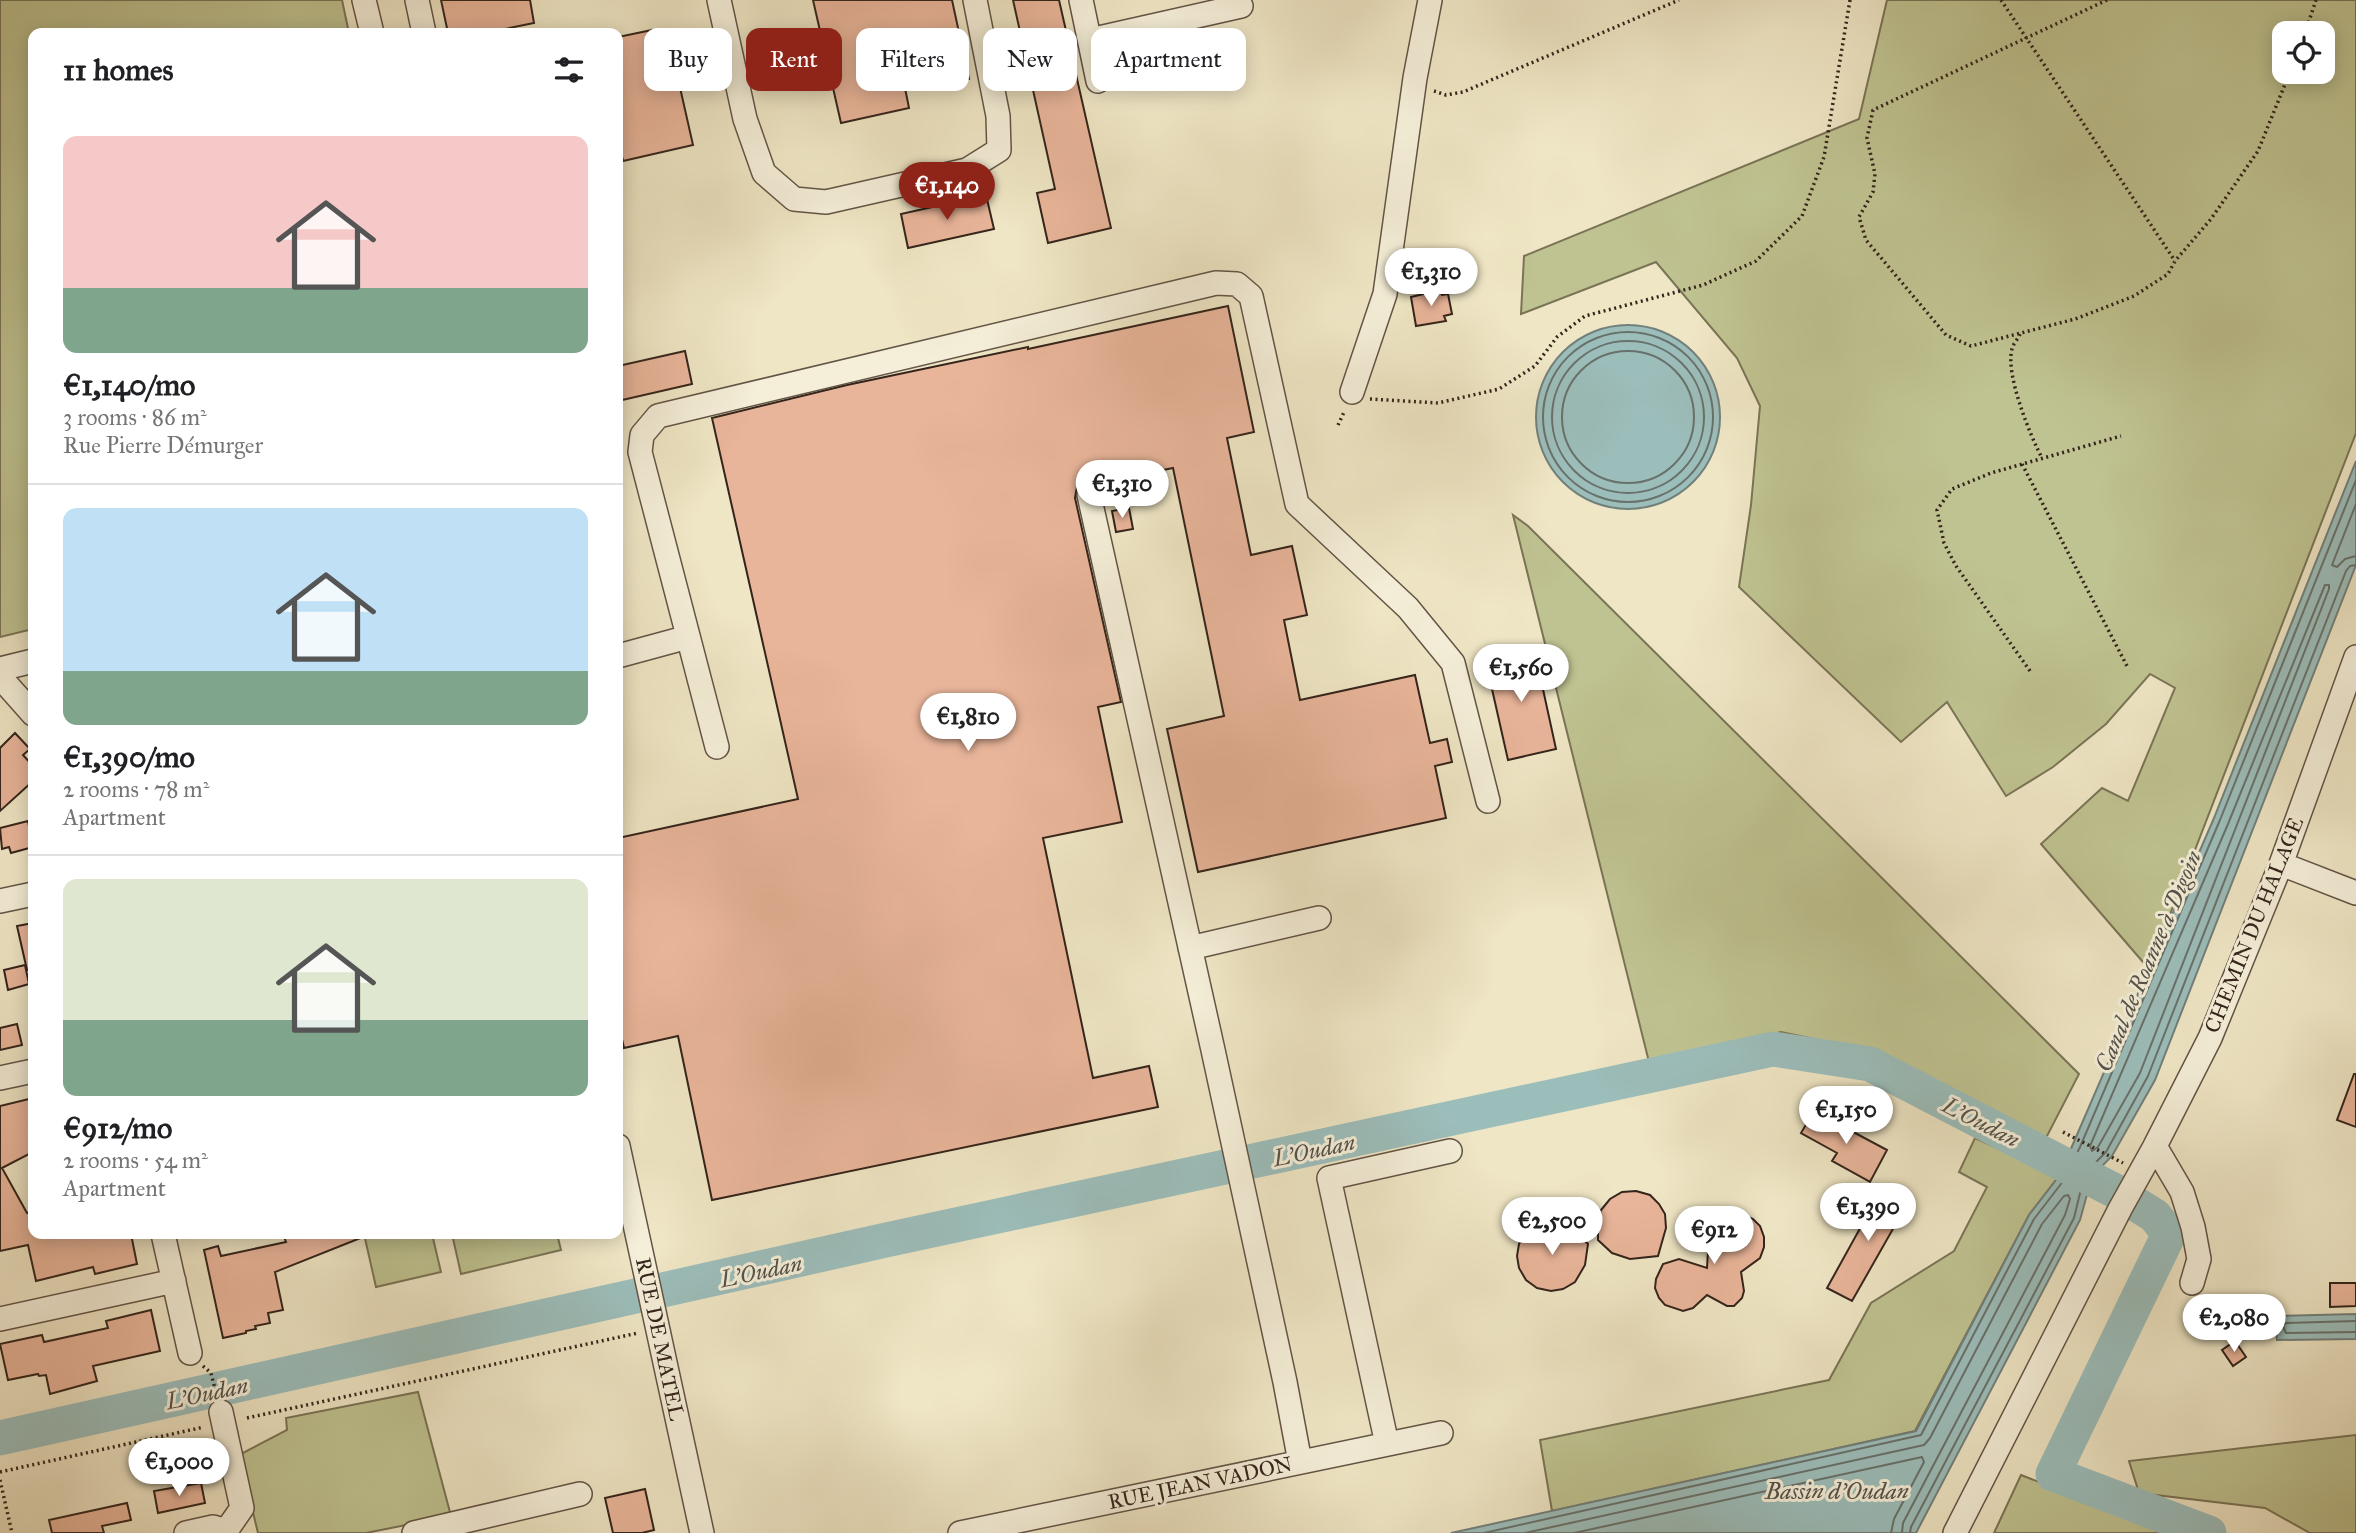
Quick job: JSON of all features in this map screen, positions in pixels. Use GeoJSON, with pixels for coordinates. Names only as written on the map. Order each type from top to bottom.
{"type":"FeatureCollection","features":[{"type":"Feature","properties":{"kind":"street"},"geometry":{"type":"LineString","coordinates":[[365,0],[371,28]]}},
{"type":"Feature","properties":{"kind":"street"},"geometry":{"type":"LineString","coordinates":[[417,0],[423,28]]}},
{"type":"Feature","properties":{"kind":"street"},"geometry":{"type":"LineString","coordinates":[[719,0],[746,119],[764,173],[794,199],[826,202],[967,170],[999,150],[998,116],[975,0]]}},
{"type":"Feature","properties":{"kind":"street"},"geometry":{"type":"LineString","coordinates":[[1081,0],[1091,45]]}},
{"type":"Feature","properties":{"kind":"street"},"geometry":{"type":"LineString","coordinates":[[1361,395],[1385,294],[1415,78],[1430,0]]}},
{"type":"Feature","properties":{"kind":"street"},"geometry":{"type":"LineString","coordinates":[[1090,40],[1241,6]]}},
{"type":"Feature","properties":{"kind":"street"},"geometry":{"type":"LineString","coordinates":[[717,747],[640,452],[642,435],[658,416],[1216,284],[1237,284],[1251,296],[1297,504],[1409,608],[1453,663],[1488,801]]}},
{"type":"Feature","properties":{"kind":"street"},"geometry":{"type":"LineString","coordinates":[[1089,495],[1285,1382],[1300,1462]]}},
{"type":"Feature","properties":{"kind":"street"},"geometry":{"type":"LineString","coordinates":[[623,655],[688,637]]}},
{"type":"Feature","properties":{"kind":"street","name":"CHEMIN DU HALAGE"},"geometry":{"type":"LineString","coordinates":[[1955,1533],[2120,1209],[2130,1175],[2155,1146],[2210,1038],[2281,864],[2356,657]]}},
{"type":"Feature","properties":{"kind":"street"},"geometry":{"type":"LineString","coordinates":[[0,669],[28,662]]}},
{"type":"Feature","properties":{"kind":"street"},"geometry":{"type":"LineString","coordinates":[[0,677],[28,708]]}},
{"type":"Feature","properties":{"kind":"street"},"geometry":{"type":"LineString","coordinates":[[2281,864],[2356,893]]}},
{"type":"Feature","properties":{"kind":"street"},"geometry":{"type":"LineString","coordinates":[[0,901],[28,895]]}},
{"type":"Feature","properties":{"kind":"street"},"geometry":{"type":"LineString","coordinates":[[1190,948],[1319,918]]}},
{"type":"Feature","properties":{"kind":"street"},"geometry":{"type":"LineString","coordinates":[[0,1078],[28,1072]]}},
{"type":"Feature","properties":{"kind":"street"},"geometry":{"type":"LineString","coordinates":[[2155,1146],[2182,1192],[2193,1227],[2199,1259],[2192,1283]]}},
{"type":"Feature","properties":{"kind":"street"},"geometry":{"type":"LineString","coordinates":[[1387,1444],[1329,1178],[1450,1151]]}},
{"type":"Feature","properties":{"kind":"street","name":"RUE DE MATEL"},"geometry":{"type":"LineString","coordinates":[[623,1169],[702,1533]]}},
{"type":"Feature","properties":{"kind":"street"},"geometry":{"type":"LineString","coordinates":[[164,1239],[190,1353]]}},
{"type":"Feature","properties":{"kind":"street"},"geometry":{"type":"LineString","coordinates":[[0,1319],[174,1281]]}},
{"type":"Feature","properties":{"kind":"street"},"geometry":{"type":"LineString","coordinates":[[186,1533],[213,1527],[227,1532],[242,1508],[222,1417]]}},
{"type":"Feature","properties":{"kind":"street","name":"RUE JEAN VADON"},"geometry":{"type":"LineString","coordinates":[[960,1533],[1441,1433]]}},
{"type":"Feature","properties":{"kind":"street"},"geometry":{"type":"LineString","coordinates":[[414,1533],[580,1494]]}},
{"type":"Feature","properties":{"kind":"path"},"geometry":{"type":"LineString","coordinates":[[1415,78],[1423,87],[1446,95],[1463,92],[1679,0]]}},
{"type":"Feature","properties":{"kind":"path"},"geometry":{"type":"LineString","coordinates":[[1361,395],[1438,404],[1499,389],[1535,366],[1557,337],[1585,316],[1703,285],[1756,261],[1802,216],[1824,157],[1850,0]]}},
{"type":"Feature","properties":{"kind":"path"},"geometry":{"type":"LineString","coordinates":[[2001,0],[2175,261]]}},
{"type":"Feature","properties":{"kind":"path"},"geometry":{"type":"LineString","coordinates":[[2107,0],[1873,110],[1867,138],[1875,174],[1873,192],[1859,217],[1866,240],[1946,335],[1970,346],[2075,319],[2134,296],[2168,274],[2175,261],[2211,219],[2258,151],[2285,84]]}},
{"type":"Feature","properties":{"kind":"path"},"geometry":{"type":"LineString","coordinates":[[2309,21],[2316,0]]}},
{"type":"Feature","properties":{"kind":"path"},"geometry":{"type":"LineString","coordinates":[[2020,334],[2011,350],[2014,384],[2028,429],[2042,458]]}},
{"type":"Feature","properties":{"kind":"path"},"geometry":{"type":"LineString","coordinates":[[2030,671],[1956,566],[1944,543],[1937,510],[1952,489],[2022,464],[2121,436]]}},
{"type":"Feature","properties":{"kind":"path"},"geometry":{"type":"LineString","coordinates":[[2022,464],[2127,666]]}},
{"type":"Feature","properties":{"kind":"path"},"geometry":{"type":"LineString","coordinates":[[2063,1132],[2130,1175]]}},
{"type":"Feature","properties":{"kind":"path"},"geometry":{"type":"LineString","coordinates":[[247,1418],[655,1318]]}},
{"type":"Feature","properties":{"kind":"path"},"geometry":{"type":"LineString","coordinates":[[0,1472],[222,1417]]}},
{"type":"Feature","properties":{"kind":"path"},"geometry":{"type":"LineString","coordinates":[[0,1480],[12,1533]]}},
{"type":"Feature","properties":{"kind":"green space"},"geometry":{"type":"Polygon","coordinates":[[[0,0],[342,0],[348,28],[28,28],[28,630],[0,637],[0,0]]]}},
{"type":"Feature","properties":{"kind":"green space"},"geometry":{"type":"Polygon","coordinates":[[[1887,0],[2356,0],[2356,433],[2149,969],[2041,844],[2102,788],[2128,801],[2175,688],[2150,674],[2106,724],[2053,767],[2006,796],[1947,702],[1901,742],[1739,587],[1751,505],[1760,406],[1737,358],[1656,262],[1521,314],[1524,256],[1859,119],[1887,0]]]}},
{"type":"Feature","properties":{"kind":"green space"},"geometry":{"type":"Polygon","coordinates":[[[1513,515],[1528,526],[2079,1074],[2046,1138],[1872,1051],[1781,1032],[1649,1062],[1513,515]]]}},
{"type":"Feature","properties":{"kind":"green space"},"geometry":{"type":"Polygon","coordinates":[[[1975,1138],[2059,1176],[2029,1215],[1915,1431],[1552,1511],[1540,1440],[1829,1380],[1871,1303],[1954,1251],[1987,1187],[1959,1172],[1975,1138]]]}},
{"type":"Feature","properties":{"kind":"green space"},"geometry":{"type":"Polygon","coordinates":[[[365,1239],[433,1239],[441,1272],[376,1287],[365,1239]]]}},
{"type":"Feature","properties":{"kind":"green space"},"geometry":{"type":"Polygon","coordinates":[[[453,1239],[558,1239],[561,1250],[461,1274],[453,1239]]]}},
{"type":"Feature","properties":{"kind":"green space"},"geometry":{"type":"Polygon","coordinates":[[[418,1392],[451,1516],[366,1533],[258,1533],[239,1455],[287,1430],[286,1418],[418,1392]]]}},
{"type":"Feature","properties":{"kind":"green space"},"geometry":{"type":"Polygon","coordinates":[[[2356,1435],[2356,1533],[2310,1533],[2265,1508],[2139,1493],[2129,1461],[2356,1435]]]}},
{"type":"Feature","properties":{"kind":"green space"},"geometry":{"type":"Polygon","coordinates":[[[2021,1475],[2170,1533],[1994,1533],[2021,1475]]]}},
{"type":"Feature","properties":{"kind":"water"},"geometry":{"type":"Polygon","coordinates":[[[1628,325],[1663,332],[1693,352],[1713,382],[1720,417],[1713,452],[1693,482],[1663,502],[1628,509],[1593,502],[1563,482],[1543,452],[1536,417],[1543,382],[1563,352],[1593,332],[1628,325]]]}},
{"type":"Feature","properties":{"kind":"water","name":"Bassin d'Oudan"},"geometry":{"type":"Polygon","coordinates":[[[2356,461],[2356,565],[2155,1080],[2112,1156],[2100,1168],[2088,1191],[2080,1220],[1916,1533],[1451,1533],[1916,1431],[2029,1215],[2059,1176],[2214,818],[2356,461]]]}},
{"type":"Feature","properties":{"kind":"water"},"geometry":{"type":"Polygon","coordinates":[[[2356,1314],[2356,1339],[2277,1340],[2275,1316],[2356,1314]]]}},
{"type":"Feature","properties":{"kind":"building"},"geometry":{"type":"Polygon","coordinates":[[[441,0],[530,0],[534,23],[510,28],[447,28],[441,0]]]}},
{"type":"Feature","properties":{"kind":"building"},"geometry":{"type":"Polygon","coordinates":[[[813,0],[952,0],[958,28],[856,28],[856,91],[906,91],[909,108],[841,123],[834,91],[842,91],[842,28],[819,28],[813,0]]]}},
{"type":"Feature","properties":{"kind":"building"},"geometry":{"type":"Polygon","coordinates":[[[1013,0],[1059,0],[1065,28],[1019,28],[1013,0]]]}},
{"type":"Feature","properties":{"kind":"building"},"geometry":{"type":"Polygon","coordinates":[[[644,32],[644,91],[681,91],[693,145],[623,161],[623,36],[644,32]]]}},
{"type":"Feature","properties":{"kind":"building"},"geometry":{"type":"Polygon","coordinates":[[[1077,79],[1111,228],[1048,243],[1037,193],[1055,189],[1033,91],[1077,91],[1077,79]]]}},
{"type":"Feature","properties":{"kind":"building"},"geometry":{"type":"Polygon","coordinates":[[[986,195],[994,229],[908,248],[901,214],[986,195]]]}},
{"type":"Feature","properties":{"kind":"building"},"geometry":{"type":"Polygon","coordinates":[[[1440,290],[1442,295],[1448,294],[1452,314],[1444,316],[1446,321],[1416,326],[1411,297],[1440,290]]]}},
{"type":"Feature","properties":{"kind":"building"},"geometry":{"type":"Polygon","coordinates":[[[1228,306],[1254,432],[1227,438],[1251,555],[1292,546],[1307,615],[1284,620],[1300,700],[1415,675],[1430,743],[1447,739],[1452,762],[1435,766],[1446,818],[1198,872],[1167,729],[1224,716],[1173,468],[1096,484],[1085,482],[1077,487],[1075,498],[1121,702],[1098,707],[1122,822],[1043,838],[1093,1078],[1149,1066],[1158,1107],[712,1200],[678,1036],[624,1048],[623,837],[798,799],[712,418],[847,385],[1228,306]]]}},
{"type":"Feature","properties":{"kind":"building"},"geometry":{"type":"Polygon","coordinates":[[[685,351],[692,384],[623,400],[623,365],[685,351]]]}},
{"type":"Feature","properties":{"kind":"building"},"geometry":{"type":"Polygon","coordinates":[[[1129,508],[1133,529],[1116,532],[1112,511],[1129,508]]]}},
{"type":"Feature","properties":{"kind":"building"},"geometry":{"type":"Polygon","coordinates":[[[1534,648],[1556,749],[1508,760],[1485,658],[1534,648]]]}},
{"type":"Feature","properties":{"kind":"building"},"geometry":{"type":"Polygon","coordinates":[[[15,733],[28,747],[23,755],[28,760],[28,786],[0,811],[0,748],[15,733]]]}},
{"type":"Feature","properties":{"kind":"building"},"geometry":{"type":"Polygon","coordinates":[[[28,821],[28,848],[11,853],[9,847],[2,849],[0,828],[28,821]]]}},
{"type":"Feature","properties":{"kind":"building"},"geometry":{"type":"Polygon","coordinates":[[[28,924],[28,970],[27,970],[17,926],[28,924]]]}},
{"type":"Feature","properties":{"kind":"building"},"geometry":{"type":"Polygon","coordinates":[[[25,965],[28,984],[8,990],[4,970],[25,965]]]}},
{"type":"Feature","properties":{"kind":"building"},"geometry":{"type":"Polygon","coordinates":[[[17,1024],[22,1045],[0,1050],[0,1028],[17,1024]]]}},
{"type":"Feature","properties":{"kind":"building"},"geometry":{"type":"Polygon","coordinates":[[[2356,1074],[2356,1127],[2337,1120],[2356,1074]]]}},
{"type":"Feature","properties":{"kind":"building"},"geometry":{"type":"Polygon","coordinates":[[[28,1099],[28,1155],[2,1168],[28,1213],[28,1239],[132,1239],[137,1264],[95,1274],[93,1267],[36,1281],[28,1245],[0,1251],[0,1106],[28,1099]]]}},
{"type":"Feature","properties":{"kind":"building"},"geometry":{"type":"Polygon","coordinates":[[[1814,1111],[1887,1150],[1870,1182],[1832,1161],[1837,1153],[1801,1133],[1814,1111]]]}},
{"type":"Feature","properties":{"kind":"building"},"geometry":{"type":"Polygon","coordinates":[[[1884,1185],[1910,1199],[1852,1301],[1827,1288],[1884,1185]]]}},
{"type":"Feature","properties":{"kind":"building"},"geometry":{"type":"Polygon","coordinates":[[[1636,1191],[1650,1195],[1665,1214],[1666,1228],[1658,1256],[1630,1259],[1612,1253],[1598,1240],[1601,1210],[1610,1199],[1622,1192],[1636,1191]]]}},
{"type":"Feature","properties":{"kind":"building"},"geometry":{"type":"Polygon","coordinates":[[[1732,1214],[1753,1219],[1760,1226],[1764,1237],[1760,1258],[1741,1272],[1744,1291],[1742,1298],[1734,1306],[1727,1306],[1707,1295],[1693,1308],[1683,1311],[1665,1305],[1655,1288],[1663,1264],[1679,1259],[1707,1268],[1709,1234],[1717,1220],[1732,1214]]]}},
{"type":"Feature","properties":{"kind":"building"},"geometry":{"type":"Polygon","coordinates":[[[1551,1222],[1571,1229],[1588,1244],[1585,1265],[1575,1282],[1563,1289],[1551,1291],[1537,1288],[1526,1280],[1519,1268],[1517,1256],[1519,1244],[1527,1232],[1551,1222]]]}},
{"type":"Feature","properties":{"kind":"building"},"geometry":{"type":"Polygon","coordinates":[[[285,1239],[358,1239],[275,1272],[283,1310],[268,1313],[270,1323],[255,1326],[256,1329],[246,1333],[223,1338],[204,1250],[218,1246],[221,1256],[286,1242],[285,1239]]]}},
{"type":"Feature","properties":{"kind":"building"},"geometry":{"type":"Polygon","coordinates":[[[2330,1283],[2356,1283],[2356,1306],[2330,1307],[2330,1283]]]}},
{"type":"Feature","properties":{"kind":"building"},"geometry":{"type":"Polygon","coordinates":[[[151,1310],[160,1351],[93,1366],[97,1381],[50,1394],[46,1375],[8,1380],[0,1344],[42,1335],[44,1342],[108,1328],[106,1321],[151,1310]]]}},
{"type":"Feature","properties":{"kind":"building"},"geometry":{"type":"Polygon","coordinates":[[[2235,1341],[2246,1357],[2233,1366],[2222,1350],[2235,1341]]]}},
{"type":"Feature","properties":{"kind":"building"},"geometry":{"type":"Polygon","coordinates":[[[201,1483],[205,1503],[158,1513],[154,1491],[201,1483]]]}},
{"type":"Feature","properties":{"kind":"building"},"geometry":{"type":"Polygon","coordinates":[[[645,1489],[654,1530],[642,1533],[613,1533],[605,1498],[645,1489]]]}},
{"type":"Feature","properties":{"kind":"building"},"geometry":{"type":"Polygon","coordinates":[[[127,1503],[131,1520],[102,1526],[104,1533],[52,1533],[49,1520],[127,1503]]]}},
{"type":"Feature","properties":{"kind":"waterway","name":"L'Oudan"},"geometry":{"type":"LineString","coordinates":[[0,1438],[886,1240],[1773,1049],[1870,1064],[2115,1191],[2155,1216],[2169,1234],[2053,1474],[2209,1533]]}},
{"type":"Feature","properties":{"kind":"water label","name":"Canal de Roanne à Digoin"},"geometry":{"type":"Point","coordinates":[2148,961]}}]}
